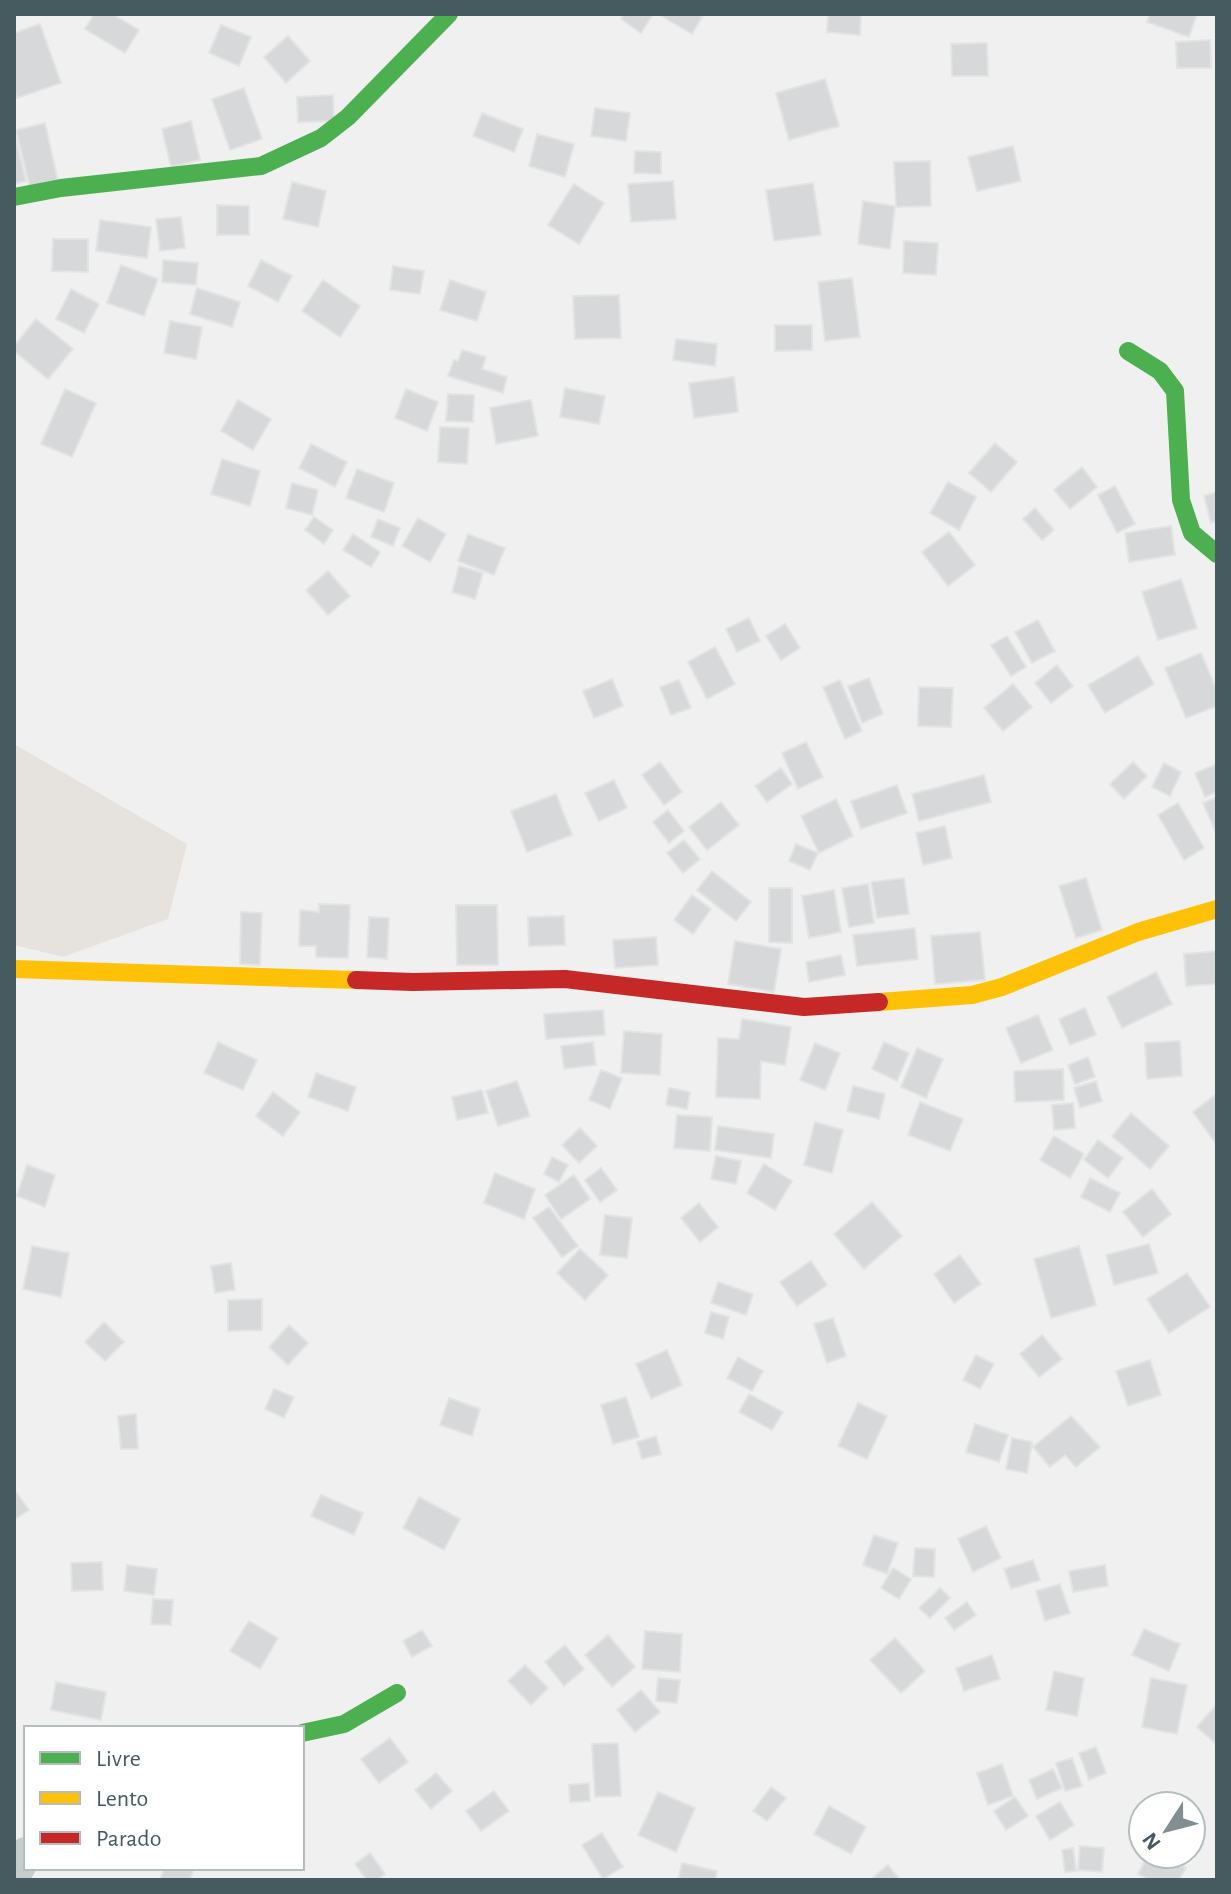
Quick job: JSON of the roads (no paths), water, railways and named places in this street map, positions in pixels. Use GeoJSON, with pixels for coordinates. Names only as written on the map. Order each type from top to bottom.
{"type":"FeatureCollection","features":[{"type":"Feature","properties":{"kind":"street"},"geometry":{"type":"LineString","coordinates":[[14,197],[61,188],[261,166],[321,138],[348,117],[449,14]]}},
{"type":"Feature","properties":{"kind":"street"},"geometry":{"type":"LineString","coordinates":[[1128,351],[1160,371],[1175,391],[1181,500],[1192,533],[1217,554]]}},
{"type":"Feature","properties":{"kind":"street"},"geometry":{"type":"LineString","coordinates":[[14,969],[413,982],[565,979],[804,1007],[972,995],[1002,987],[1138,932],[1217,909]]}},
{"type":"Feature","properties":{"kind":"street"},"geometry":{"type":"LineString","coordinates":[[304,1733],[344,1724],[397,1693]]}}]}
